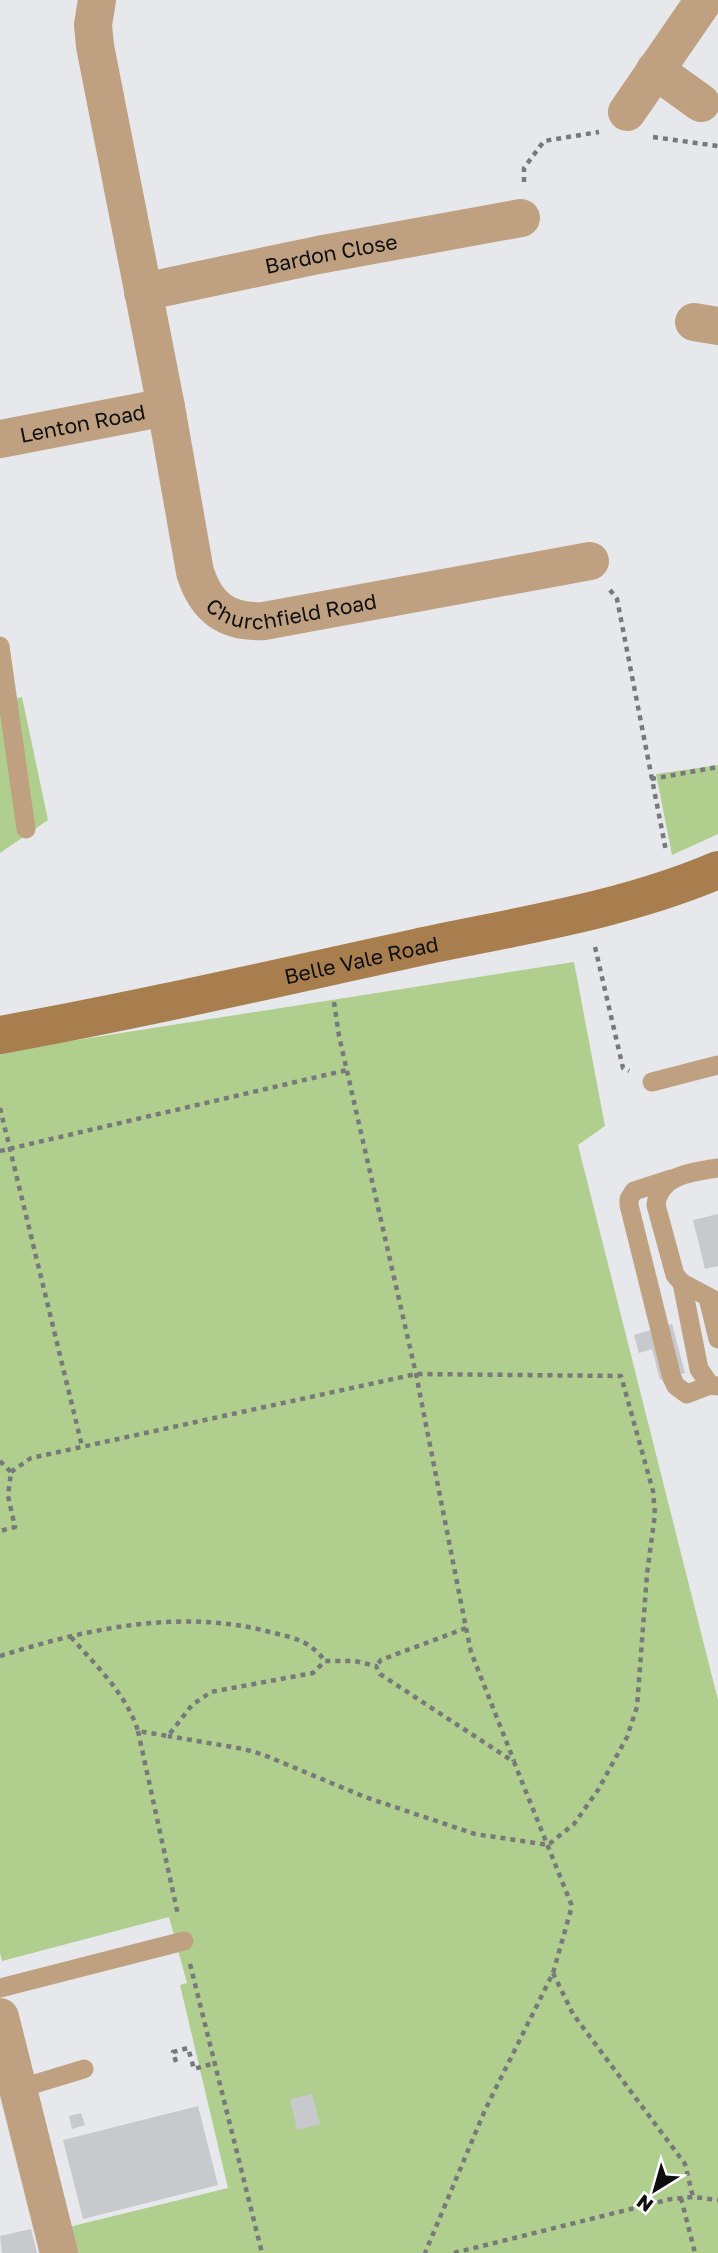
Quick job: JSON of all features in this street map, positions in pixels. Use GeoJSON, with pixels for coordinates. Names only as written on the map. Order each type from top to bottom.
{"type":"FeatureCollection","features":[{"type":"Feature","properties":{"kind":"main road","name":"Belle Vale Road"},"geometry":{"type":"LineString","coordinates":[[0,1035],[92,1018],[584,912],[666,892],[718,870]]}},
{"type":"Feature","properties":{"kind":"street","name":"Churchfield Road"},"geometry":{"type":"LineString","coordinates":[[97,0],[93,24],[95,46],[198,583],[209,602],[218,610],[239,620],[264,621],[590,561]]}},
{"type":"Feature","properties":{"kind":"street"},"geometry":{"type":"LineString","coordinates":[[627,127],[656,70],[704,0]]}},
{"type":"Feature","properties":{"kind":"street"},"geometry":{"type":"LineString","coordinates":[[656,70],[701,103]]}},
{"type":"Feature","properties":{"kind":"street","name":"Bardon Close"},"geometry":{"type":"LineString","coordinates":[[143,292],[318,255],[522,218]]}},
{"type":"Feature","properties":{"kind":"street","name":"Lenton Road"},"geometry":{"type":"LineString","coordinates":[[0,439],[166,407]]}},
{"type":"Feature","properties":{"kind":"street"},"geometry":{"type":"LineString","coordinates":[[0,2017],[59,2253]]}},
{"type":"Feature","properties":{"kind":"lane"},"geometry":{"type":"LineString","coordinates":[[0,646],[26,829]]}},
{"type":"Feature","properties":{"kind":"lane"},"geometry":{"type":"LineString","coordinates":[[652,1082],[718,1065]]}},
{"type":"Feature","properties":{"kind":"lane"},"geometry":{"type":"LineString","coordinates":[[682,1283],[699,1369],[714,1386],[687,1394],[676,1386],[672,1378],[629,1199],[634,1191],[718,1168]]}},
{"type":"Feature","properties":{"kind":"lane"},"geometry":{"type":"LineString","coordinates":[[671,1179],[657,1194],[656,1205],[675,1275],[682,1283],[713,1300],[718,1339]]}},
{"type":"Feature","properties":{"kind":"lane"},"geometry":{"type":"LineString","coordinates":[[0,1988],[184,1941]]}},
{"type":"Feature","properties":{"kind":"lane"},"geometry":{"type":"LineString","coordinates":[[18,2089],[84,2069]]}},
{"type":"Feature","properties":{"kind":"path"},"geometry":{"type":"LineString","coordinates":[[522,218],[524,168],[544,141],[627,127],[718,146]]}},
{"type":"Feature","properties":{"kind":"path"},"geometry":{"type":"LineString","coordinates":[[590,561],[617,599],[668,862]]}},
{"type":"Feature","properties":{"kind":"path"},"geometry":{"type":"LineString","coordinates":[[651,779],[718,767]]}},
{"type":"Feature","properties":{"kind":"path"},"geometry":{"type":"LineString","coordinates":[[584,912],[597,955],[623,1068],[652,1082]]}},
{"type":"Feature","properties":{"kind":"path"},"geometry":{"type":"LineString","coordinates":[[330,966],[339,1036],[416,1374],[471,1652],[572,1906],[553,1973],[485,2110],[425,2253]]}},
{"type":"Feature","properties":{"kind":"path"},"geometry":{"type":"LineString","coordinates":[[0,1152],[346,1070]]}},
{"type":"Feature","properties":{"kind":"path"},"geometry":{"type":"LineString","coordinates":[[0,1108],[82,1446]]}},
{"type":"Feature","properties":{"kind":"path"},"geometry":{"type":"LineString","coordinates":[[0,1531],[15,1527],[8,1496],[11,1472],[31,1458],[416,1374],[621,1376],[653,1491],[654,1514],[637,1707],[628,1737],[598,1790],[574,1824],[548,1845],[475,1834],[365,1797],[244,1749],[138,1731]]}},
{"type":"Feature","properties":{"kind":"path"},"geometry":{"type":"LineString","coordinates":[[0,1461],[11,1472]]}},
{"type":"Feature","properties":{"kind":"path"},"geometry":{"type":"LineString","coordinates":[[0,1656],[71,1637],[153,1623],[215,1621],[246,1625],[296,1638],[315,1647],[325,1661]]}},
{"type":"Feature","properties":{"kind":"path"},"geometry":{"type":"LineString","coordinates":[[376,1666],[381,1660],[466,1628]]}},
{"type":"Feature","properties":{"kind":"path"},"geometry":{"type":"LineString","coordinates":[[71,1637],[124,1698],[138,1731],[184,1941],[262,2253]]}},
{"type":"Feature","properties":{"kind":"path"},"geometry":{"type":"LineString","coordinates":[[168,1736],[192,1705],[211,1692],[313,1672],[325,1661],[355,1661],[376,1666]]}},
{"type":"Feature","properties":{"kind":"path"},"geometry":{"type":"LineString","coordinates":[[376,1666],[380,1674],[514,1762]]}},
{"type":"Feature","properties":{"kind":"path"},"geometry":{"type":"LineString","coordinates":[[553,1973],[573,2014],[685,2164],[693,2197]]}},
{"type":"Feature","properties":{"kind":"path"},"geometry":{"type":"LineString","coordinates":[[176,2062],[173,2052],[188,2048],[194,2069],[215,2063]]}},
{"type":"Feature","properties":{"kind":"path"},"geometry":{"type":"LineString","coordinates":[[681,2198],[695,2253]]}},
{"type":"Feature","properties":{"kind":"path"},"geometry":{"type":"LineString","coordinates":[[454,2253],[681,2198],[717,2199]]}},
{"type":"Feature","properties":{"kind":"green space"},"geometry":{"type":"Polygon","coordinates":[[[22,697],[48,820],[0,853],[0,702],[22,697]]]}},
{"type":"Feature","properties":{"kind":"green space"},"geometry":{"type":"Polygon","coordinates":[[[718,765],[718,834],[672,855],[656,774],[718,765]]]}},
{"type":"Feature","properties":{"kind":"green space"},"geometry":{"type":"Polygon","coordinates":[[[574,962],[605,1126],[578,1145],[718,1700],[718,2253],[75,2253],[69,2227],[228,2188],[180,1985],[187,1983],[169,1917],[2,1961],[0,1953],[0,1052],[574,962]]]}},
{"type":"Feature","properties":{"kind":"building"},"geometry":{"type":"Polygon","coordinates":[[[718,1214],[718,1266],[705,1269],[693,1220],[718,1214]]]}},
{"type":"Feature","properties":{"kind":"building"},"geometry":{"type":"Polygon","coordinates":[[[672,1324],[685,1373],[660,1380],[652,1349],[639,1353],[634,1335],[672,1324]]]}},
{"type":"Feature","properties":{"kind":"building"},"geometry":{"type":"Polygon","coordinates":[[[312,2094],[320,2124],[297,2130],[290,2099],[312,2094]]]}},
{"type":"Feature","properties":{"kind":"building"},"geometry":{"type":"Polygon","coordinates":[[[198,2106],[218,2185],[83,2219],[63,2140],[198,2106]]]}},
{"type":"Feature","properties":{"kind":"building"},"geometry":{"type":"Polygon","coordinates":[[[81,2113],[85,2125],[72,2129],[69,2116],[81,2113]]]}},
{"type":"Feature","properties":{"kind":"building"},"geometry":{"type":"Polygon","coordinates":[[[31,2229],[37,2253],[2,2253],[0,2236],[31,2229]]]}}]}
